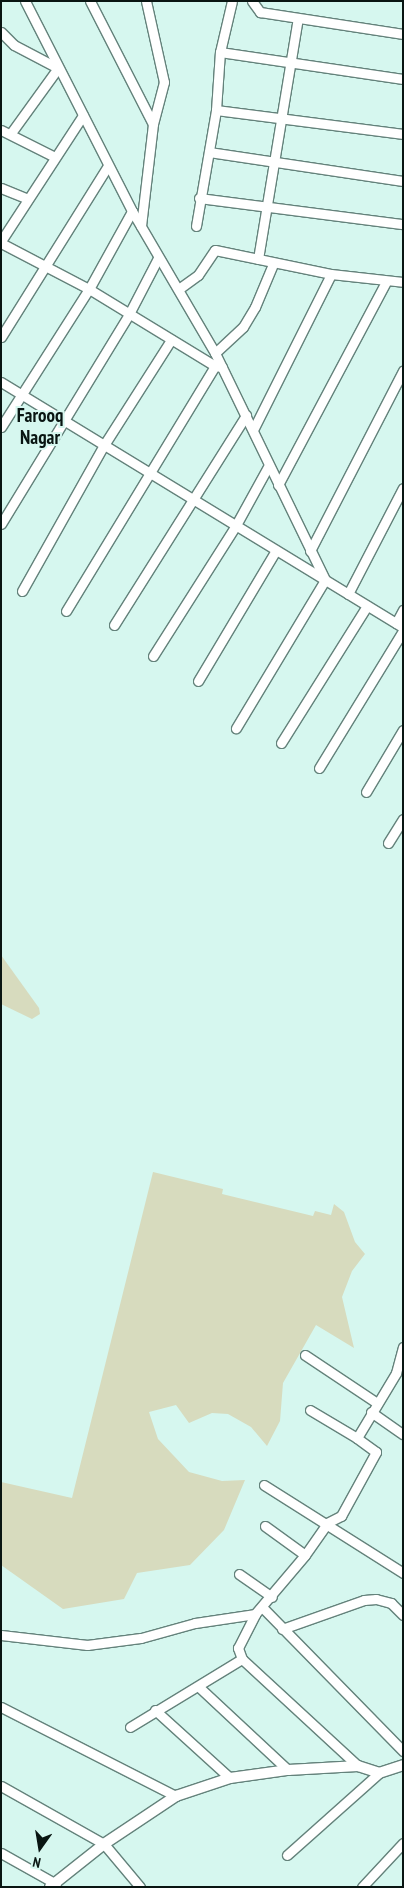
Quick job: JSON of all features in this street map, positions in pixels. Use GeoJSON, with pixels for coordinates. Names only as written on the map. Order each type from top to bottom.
{"type":"FeatureCollection","features":[{"type":"Feature","properties":{"kind":"street"},"geometry":{"type":"LineString","coordinates":[[25,1],[140,226],[158,258],[180,288],[215,353],[218,366],[246,416],[325,580]]}},
{"type":"Feature","properties":{"kind":"street"},"geometry":{"type":"LineString","coordinates":[[90,1],[153,124]]}},
{"type":"Feature","properties":{"kind":"street"},"geometry":{"type":"LineString","coordinates":[[140,226],[153,124],[164,82],[146,1]]}},
{"type":"Feature","properties":{"kind":"street"},"geometry":{"type":"LineString","coordinates":[[196,226],[199,198],[216,110],[220,52],[232,1]]}},
{"type":"Feature","properties":{"kind":"street"},"geometry":{"type":"LineString","coordinates":[[252,1],[260,12],[403,34]]}},
{"type":"Feature","properties":{"kind":"street"},"geometry":{"type":"LineString","coordinates":[[258,260],[276,163],[281,118],[298,18]]}},
{"type":"Feature","properties":{"kind":"street"},"geometry":{"type":"LineString","coordinates":[[1,32],[14,45],[58,68]]}},
{"type":"Feature","properties":{"kind":"street"},"geometry":{"type":"LineString","coordinates":[[220,52],[403,79]]}},
{"type":"Feature","properties":{"kind":"street"},"geometry":{"type":"LineString","coordinates":[[11,133],[58,68]]}},
{"type":"Feature","properties":{"kind":"street"},"geometry":{"type":"LineString","coordinates":[[216,110],[403,134]]}},
{"type":"Feature","properties":{"kind":"street"},"geometry":{"type":"LineString","coordinates":[[83,115],[53,156],[1,242],[44,267],[90,290],[171,340],[218,366]]}},
{"type":"Feature","properties":{"kind":"street"},"geometry":{"type":"LineString","coordinates":[[1,130],[11,133],[53,156]]}},
{"type":"Feature","properties":{"kind":"street"},"geometry":{"type":"LineString","coordinates":[[209,152],[403,181]]}},
{"type":"Feature","properties":{"kind":"street"},"geometry":{"type":"LineString","coordinates":[[1,337],[108,166]]}},
{"type":"Feature","properties":{"kind":"street"},"geometry":{"type":"LineString","coordinates":[[1,188],[28,199]]}},
{"type":"Feature","properties":{"kind":"street"},"geometry":{"type":"LineString","coordinates":[[199,198],[403,224]]}},
{"type":"Feature","properties":{"kind":"street"},"geometry":{"type":"LineString","coordinates":[[1,427],[90,290],[132,211]]}},
{"type":"Feature","properties":{"kind":"street"},"geometry":{"type":"LineString","coordinates":[[180,288],[198,275],[215,250],[273,264],[331,274],[386,282],[403,282]]}},
{"type":"Feature","properties":{"kind":"street"},"geometry":{"type":"LineString","coordinates":[[1,524],[66,422],[129,314],[158,258]]}},
{"type":"Feature","properties":{"kind":"street"},"geometry":{"type":"LineString","coordinates":[[215,353],[243,327],[255,307],[273,264]]}},
{"type":"Feature","properties":{"kind":"street"},"geometry":{"type":"LineString","coordinates":[[253,430],[331,274]]}},
{"type":"Feature","properties":{"kind":"street"},"geometry":{"type":"LineString","coordinates":[[278,485],[386,282]]}},
{"type":"Feature","properties":{"kind":"street"},"geometry":{"type":"LineString","coordinates":[[22,591],[104,444],[171,340]]}},
{"type":"Feature","properties":{"kind":"street"},"geometry":{"type":"LineString","coordinates":[[66,611],[218,366]]}},
{"type":"Feature","properties":{"kind":"street"},"geometry":{"type":"LineString","coordinates":[[310,550],[403,371]]}},
{"type":"Feature","properties":{"kind":"street"},"geometry":{"type":"LineString","coordinates":[[1,382],[399,626],[403,610]]}},
{"type":"Feature","properties":{"kind":"street"},"geometry":{"type":"LineString","coordinates":[[114,625],[246,416]]}},
{"type":"Feature","properties":{"kind":"street"},"geometry":{"type":"LineString","coordinates":[[153,656],[236,526],[269,465]]}},
{"type":"Feature","properties":{"kind":"street"},"geometry":{"type":"LineString","coordinates":[[348,594],[403,488]]}},
{"type":"Feature","properties":{"kind":"street"},"geometry":{"type":"LineString","coordinates":[[198,682],[276,550]]}},
{"type":"Feature","properties":{"kind":"street"},"geometry":{"type":"LineString","coordinates":[[236,728],[325,580]]}},
{"type":"Feature","properties":{"kind":"street"},"geometry":{"type":"LineString","coordinates":[[281,743],[367,606]]}},
{"type":"Feature","properties":{"kind":"street"},"geometry":{"type":"LineString","coordinates":[[319,768],[403,631]]}},
{"type":"Feature","properties":{"kind":"street"},"geometry":{"type":"LineString","coordinates":[[366,792],[403,730]]}},
{"type":"Feature","properties":{"kind":"street"},"geometry":{"type":"LineString","coordinates":[[388,843],[403,819]]}},
{"type":"Feature","properties":{"kind":"street"},"geometry":{"type":"LineString","coordinates":[[357,1438],[396,1373],[403,1347]]}},
{"type":"Feature","properties":{"kind":"street"},"geometry":{"type":"LineString","coordinates":[[305,1355],[377,1403]]}},
{"type":"Feature","properties":{"kind":"street"},"geometry":{"type":"LineString","coordinates":[[310,1410],[357,1438],[376,1452],[341,1516],[327,1523],[305,1556],[272,1597],[255,1614],[238,1648],[242,1659],[358,1766]]}},
{"type":"Feature","properties":{"kind":"street"},"geometry":{"type":"LineString","coordinates":[[371,1412],[403,1434]]}},
{"type":"Feature","properties":{"kind":"street"},"geometry":{"type":"LineString","coordinates":[[264,1485],[327,1523],[403,1574]]}},
{"type":"Feature","properties":{"kind":"street"},"geometry":{"type":"LineString","coordinates":[[265,1526],[305,1556]]}},
{"type":"Feature","properties":{"kind":"street"},"geometry":{"type":"LineString","coordinates":[[239,1574],[272,1597]]}},
{"type":"Feature","properties":{"kind":"street"},"geometry":{"type":"LineString","coordinates":[[282,1629],[364,1600],[376,1599],[391,1603],[403,1615]]}},
{"type":"Feature","properties":{"kind":"street"},"geometry":{"type":"LineString","coordinates":[[262,1607],[403,1751]]}},
{"type":"Feature","properties":{"kind":"street"},"geometry":{"type":"LineString","coordinates":[[1,1635],[87,1645],[141,1638],[195,1623],[255,1614]]}},
{"type":"Feature","properties":{"kind":"street"},"geometry":{"type":"LineString","coordinates":[[130,1727],[156,1710],[200,1688],[242,1659]]}},
{"type":"Feature","properties":{"kind":"street"},"geometry":{"type":"LineString","coordinates":[[200,1688],[288,1770]]}},
{"type":"Feature","properties":{"kind":"street"},"geometry":{"type":"LineString","coordinates":[[1,1707],[176,1796]]}},
{"type":"Feature","properties":{"kind":"street"},"geometry":{"type":"LineString","coordinates":[[156,1710],[230,1778]]}},
{"type":"Feature","properties":{"kind":"street"},"geometry":{"type":"LineString","coordinates":[[287,1855],[379,1773],[403,1765]]}},
{"type":"Feature","properties":{"kind":"street"},"geometry":{"type":"LineString","coordinates":[[1,1853],[53,1885],[104,1844],[176,1796],[230,1778],[288,1770],[358,1766],[379,1773]]}},
{"type":"Feature","properties":{"kind":"street"},"geometry":{"type":"LineString","coordinates":[[1,1786],[104,1844],[140,1887]]}},
{"type":"Feature","properties":{"kind":"street"},"geometry":{"type":"LineString","coordinates":[[362,1887],[403,1843]]}},
{"type":"Feature","properties":{"kind":"green space"},"geometry":{"type":"Polygon","coordinates":[[[1,955],[39,1008],[40,1014],[32,1019],[1,1004],[1,955]]]}},
{"type":"Feature","properties":{"kind":"green space"},"geometry":{"type":"Polygon","coordinates":[[[153,1172],[223,1189],[222,1194],[313,1216],[315,1211],[331,1215],[334,1204],[344,1212],[355,1242],[365,1254],[352,1271],[342,1297],[354,1348],[316,1325],[283,1383],[280,1421],[267,1446],[251,1427],[228,1414],[212,1413],[189,1423],[176,1405],[149,1412],[158,1439],[189,1472],[222,1481],[245,1480],[224,1530],[190,1565],[137,1573],[124,1599],[63,1609],[1,1565],[1,1482],[72,1498],[153,1172]]]}},
{"type":"Feature","properties":{"kind":"district","name":"Farooq Nagar"},"geometry":{"type":"Point","coordinates":[40,427]}}]}
